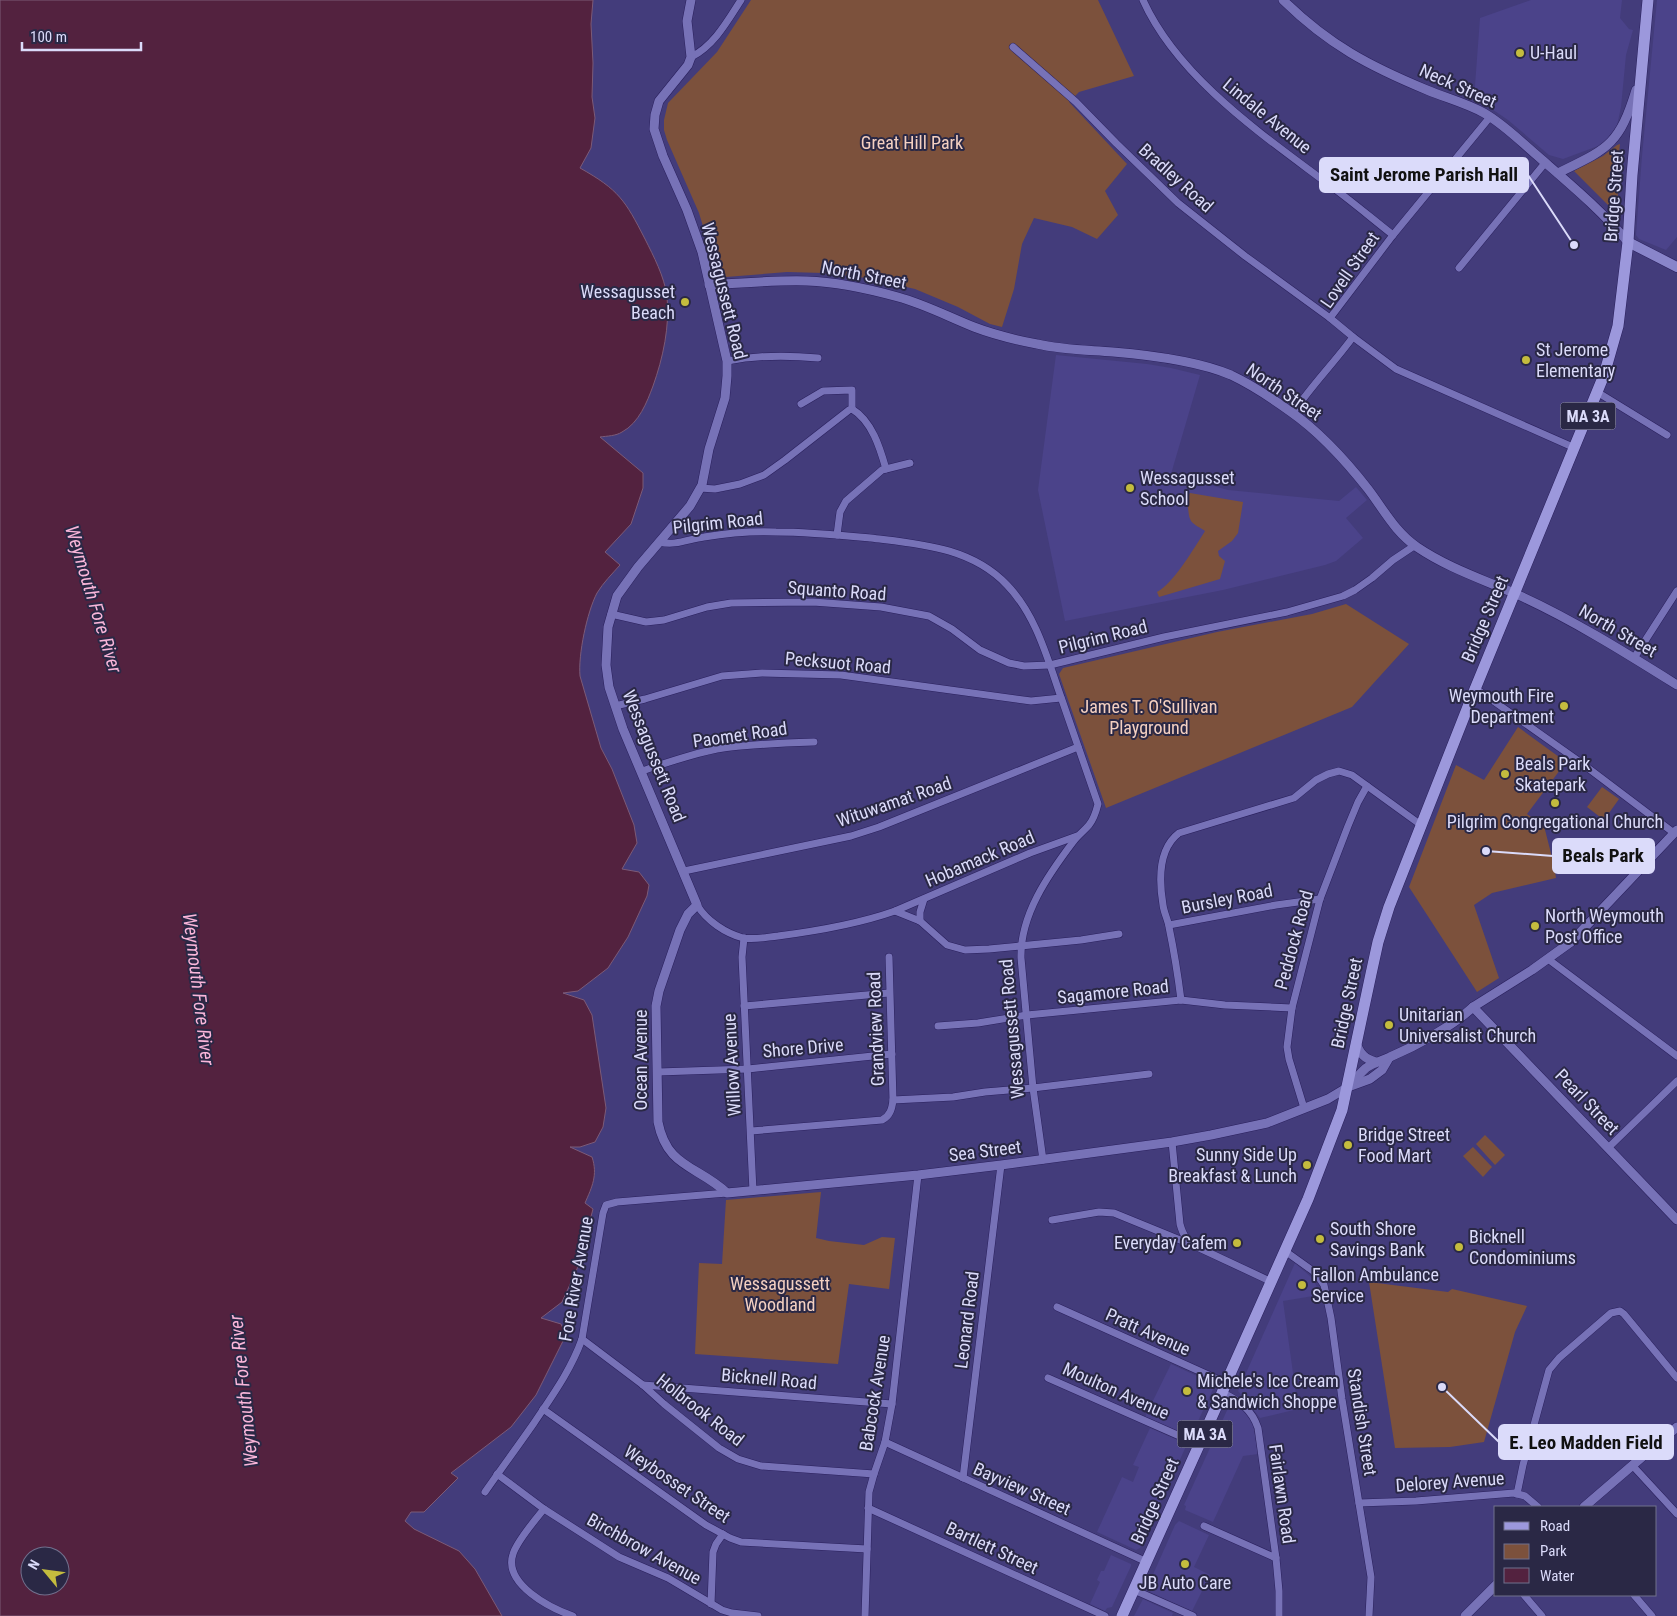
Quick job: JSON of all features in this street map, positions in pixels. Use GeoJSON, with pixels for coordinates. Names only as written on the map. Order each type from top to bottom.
{"type":"FeatureCollection","features":[{"type":"Feature","properties":{"kind":"main road","name":"Bridge Street"},"geometry":{"type":"LineString","coordinates":[[1122,1616],[1312,1190],[1342,1110],[1378,942],[1390,906],[1475,688],[1606,369],[1618,326],[1628,242],[1632,175],[1648,0]]}},
{"type":"Feature","properties":{"kind":"main road"},"geometry":{"type":"LineString","coordinates":[[1628,242],[1677,267]]}},
{"type":"Feature","properties":{"kind":"street"},"geometry":{"type":"LineString","coordinates":[[691,0],[687,20],[692,57],[703,50],[714,38],[741,0]]}},
{"type":"Feature","properties":{"kind":"street","name":"Lindale Avenue"},"geometry":{"type":"LineString","coordinates":[[1143,0],[1162,33],[1208,88],[1268,140],[1326,182],[1393,235]]}},
{"type":"Feature","properties":{"kind":"street","name":"Neck Street"},"geometry":{"type":"LineString","coordinates":[[1283,0],[1329,40],[1363,61],[1429,91],[1467,105],[1490,117],[1558,173],[1611,221],[1628,242]]}},
{"type":"Feature","properties":{"kind":"street","name":"Bradley Road"},"geometry":{"type":"LineString","coordinates":[[1012,47],[1076,102],[1178,203],[1252,261],[1330,318]]}},
{"type":"Feature","properties":{"kind":"street","name":"Wessagussett Road"},"geometry":{"type":"LineString","coordinates":[[692,57],[688,65],[659,101],[654,120],[656,138],[687,210],[702,252],[727,361],[725,398],[700,488],[690,506],[621,590],[611,614],[608,628],[606,665],[609,687],[615,706],[697,905],[711,922],[728,932],[744,938],[755,938],[798,934],[873,919],[895,911],[920,921],[947,945],[957,948],[974,950],[1021,946],[1033,1088],[1043,1160]]}},
{"type":"Feature","properties":{"kind":"street"},"geometry":{"type":"LineString","coordinates":[[1558,173],[1603,150],[1613,141],[1625,121],[1642,73]]}},
{"type":"Feature","properties":{"kind":"street","name":"Lovell Street"},"geometry":{"type":"LineString","coordinates":[[1490,117],[1393,235],[1330,318],[1396,369],[1574,448]]}},
{"type":"Feature","properties":{"kind":"street"},"geometry":{"type":"LineString","coordinates":[[1459,268],[1545,163]]}},
{"type":"Feature","properties":{"kind":"street","name":"North Street"},"geometry":{"type":"LineString","coordinates":[[709,285],[808,281],[868,289],[907,300],[977,328],[1031,343],[1076,350],[1134,355],[1201,366],[1231,375],[1293,413],[1320,436],[1346,462],[1400,533],[1414,546],[1468,575],[1514,593],[1634,658],[1677,685]]}},
{"type":"Feature","properties":{"kind":"street"},"geometry":{"type":"LineString","coordinates":[[1293,413],[1317,379],[1335,361],[1353,337]]}},
{"type":"Feature","properties":{"kind":"street"},"geometry":{"type":"LineString","coordinates":[[727,361],[767,355],[818,358]]}},
{"type":"Feature","properties":{"kind":"street"},"geometry":{"type":"LineString","coordinates":[[801,404],[823,390],[852,390],[852,409],[866,423],[876,438],[886,469]]}},
{"type":"Feature","properties":{"kind":"street"},"geometry":{"type":"LineString","coordinates":[[1597,392],[1667,435]]}},
{"type":"Feature","properties":{"kind":"street"},"geometry":{"type":"LineString","coordinates":[[700,488],[712,489],[740,484],[764,475],[852,409]]}},
{"type":"Feature","properties":{"kind":"street"},"geometry":{"type":"LineString","coordinates":[[837,535],[843,504],[879,473],[886,469],[910,463]]}},
{"type":"Feature","properties":{"kind":"street","name":"Pilgrim Road"},"geometry":{"type":"LineString","coordinates":[[660,542],[675,544],[705,536],[755,532],[812,532],[926,545],[965,556],[982,564],[1006,583],[1017,596],[1032,621],[1050,665],[1164,637],[1287,612],[1343,596],[1355,590],[1392,560],[1414,546]]}},
{"type":"Feature","properties":{"kind":"street"},"geometry":{"type":"LineString","coordinates":[[1634,658],[1677,591]]}},
{"type":"Feature","properties":{"kind":"street","name":"Squanto Road"},"geometry":{"type":"LineString","coordinates":[[611,614],[646,622],[664,620],[731,603],[813,602],[881,607],[929,616],[952,629],[980,650],[1009,664],[1024,666],[1050,665]]}},
{"type":"Feature","properties":{"kind":"street"},"geometry":{"type":"LineString","coordinates":[[1050,665],[1098,804],[1095,816],[1062,856],[1031,910],[1023,931],[1021,946],[1119,934]]}},
{"type":"Feature","properties":{"kind":"street","name":"Pecksuot Road"},"geometry":{"type":"LineString","coordinates":[[615,706],[722,676],[762,673],[841,675],[1031,702],[1061,698]]}},
{"type":"Feature","properties":{"kind":"street"},"geometry":{"type":"LineString","coordinates":[[1475,688],[1675,831]]}},
{"type":"Feature","properties":{"kind":"street","name":"Paomet Road"},"geometry":{"type":"LineString","coordinates":[[642,771],[716,750],[755,744],[814,742]]}},
{"type":"Feature","properties":{"kind":"street","name":"Wituwamat Road"},"geometry":{"type":"LineString","coordinates":[[684,871],[851,836],[874,829],[1078,747]]}},
{"type":"Feature","properties":{"kind":"street"},"geometry":{"type":"LineString","coordinates":[[1180,1000],[1169,925],[1163,906],[1161,875],[1162,861],[1166,848],[1179,833],[1294,798],[1316,780],[1339,771],[1352,775],[1421,825]]}},
{"type":"Feature","properties":{"kind":"street","name":"Peddock Road"},"geometry":{"type":"LineString","coordinates":[[1304,1108],[1289,1059],[1288,1047],[1292,1008],[1320,899],[1351,818],[1367,786]]}},
{"type":"Feature","properties":{"kind":"street","name":"Sea Street"},"geometry":{"type":"LineString","coordinates":[[1348,1087],[1365,1069],[1436,1033],[1548,959],[1570,942],[1675,831]]}},
{"type":"Feature","properties":{"kind":"street","name":"Hobamack Road"},"geometry":{"type":"LineString","coordinates":[[895,911],[1077,836]]}},
{"type":"Feature","properties":{"kind":"street"},"geometry":{"type":"LineString","coordinates":[[920,921],[920,912],[924,899]]}},
{"type":"Feature","properties":{"kind":"street","name":"Bursley Road"},"geometry":{"type":"LineString","coordinates":[[1169,925],[1276,905],[1320,899]]}},
{"type":"Feature","properties":{"kind":"street","name":"Ocean Avenue"},"geometry":{"type":"LineString","coordinates":[[697,905],[684,921],[659,991],[656,1006],[658,1122],[661,1136],[672,1154],[713,1181],[727,1193]]}},
{"type":"Feature","properties":{"kind":"street","name":"Willow Avenue"},"geometry":{"type":"LineString","coordinates":[[744,938],[742,957],[753,1191]]}},
{"type":"Feature","properties":{"kind":"street","name":"Grandview Road"},"geometry":{"type":"LineString","coordinates":[[889,957],[893,1100]]}},
{"type":"Feature","properties":{"kind":"street"},"geometry":{"type":"LineString","coordinates":[[1548,959],[1677,1056]]}},
{"type":"Feature","properties":{"kind":"street"},"geometry":{"type":"LineString","coordinates":[[744,1006],[889,993]]}},
{"type":"Feature","properties":{"kind":"street","name":"Sagamore Road"},"geometry":{"type":"LineString","coordinates":[[938,1026],[1180,1000],[1225,1005],[1292,1008]]}},
{"type":"Feature","properties":{"kind":"street","name":"Pearl Street"},"geometry":{"type":"LineString","coordinates":[[1473,1007],[1677,1220]]}},
{"type":"Feature","properties":{"kind":"street"},"geometry":{"type":"LineString","coordinates":[[1356,1042],[1359,1051],[1363,1055],[1376,1062]]}},
{"type":"Feature","properties":{"kind":"street","name":"Shore Drive"},"geometry":{"type":"LineString","coordinates":[[658,1072],[748,1069],[892,1054]]}},
{"type":"Feature","properties":{"kind":"street","name":"Sea Street"},"geometry":{"type":"LineString","coordinates":[[617,1202],[918,1175],[1172,1142],[1267,1123],[1328,1099],[1348,1087],[1376,1076],[1389,1058]]}},
{"type":"Feature","properties":{"kind":"street"},"geometry":{"type":"LineString","coordinates":[[751,1131],[882,1120],[890,1112],[893,1100],[953,1097],[1149,1074]]}},
{"type":"Feature","properties":{"kind":"street"},"geometry":{"type":"LineString","coordinates":[[1608,1148],[1677,1081]]}},
{"type":"Feature","properties":{"kind":"street"},"geometry":{"type":"LineString","coordinates":[[1172,1142],[1180,1224],[1182,1233],[1193,1245]]}},
{"type":"Feature","properties":{"kind":"street","name":"Leonard Road"},"geometry":{"type":"LineString","coordinates":[[963,1478],[1001,1165]]}},
{"type":"Feature","properties":{"kind":"street","name":"Babcock Avenue"},"geometry":{"type":"LineString","coordinates":[[865,1616],[869,1492],[886,1442],[892,1404],[918,1175]]}},
{"type":"Feature","properties":{"kind":"street","name":"Fore River Avenue"},"geometry":{"type":"LineString","coordinates":[[485,1492],[544,1409],[570,1368],[582,1340],[603,1213],[609,1203],[617,1202]]}},
{"type":"Feature","properties":{"kind":"street"},"geometry":{"type":"LineString","coordinates":[[1052,1220],[1098,1212],[1114,1213],[1193,1245],[1272,1282]]}},
{"type":"Feature","properties":{"kind":"street","name":"Standish Street"},"geometry":{"type":"LineString","coordinates":[[1285,1251],[1313,1271],[1324,1285],[1331,1318],[1371,1577],[1369,1616]]}},
{"type":"Feature","properties":{"kind":"street","name":"Pratt Avenue"},"geometry":{"type":"LineString","coordinates":[[1057,1307],[1224,1388]]}},
{"type":"Feature","properties":{"kind":"street"},"geometry":{"type":"LineString","coordinates":[[1517,1494],[1525,1456],[1549,1370],[1559,1358],[1612,1313],[1620,1311],[1624,1314],[1677,1378]]}},
{"type":"Feature","properties":{"kind":"street","name":"Holbrook Road"},"geometry":{"type":"LineString","coordinates":[[582,1340],[643,1385],[719,1448],[747,1463],[761,1466],[874,1474]]}},
{"type":"Feature","properties":{"kind":"street","name":"Moulton Avenue"},"geometry":{"type":"LineString","coordinates":[[1048,1378],[1200,1444]]}},
{"type":"Feature","properties":{"kind":"street","name":"Bicknell Road"},"geometry":{"type":"LineString","coordinates":[[643,1385],[892,1404]]}},
{"type":"Feature","properties":{"kind":"street","name":"Fairlawn Road"},"geometry":{"type":"LineString","coordinates":[[1224,1388],[1244,1406],[1255,1420],[1258,1428],[1280,1591],[1279,1616]]}},
{"type":"Feature","properties":{"kind":"street","name":"Weybosset Street"},"geometry":{"type":"LineString","coordinates":[[544,1409],[706,1525],[741,1542],[867,1549]]}},
{"type":"Feature","properties":{"kind":"street"},"geometry":{"type":"LineString","coordinates":[[1585,1506],[1677,1427]]}},
{"type":"Feature","properties":{"kind":"street","name":"Bayview Street"},"geometry":{"type":"LineString","coordinates":[[886,1442],[1147,1562]]}},
{"type":"Feature","properties":{"kind":"street"},"geometry":{"type":"LineString","coordinates":[[1632,1465],[1677,1514]]}},
{"type":"Feature","properties":{"kind":"street","name":"Birchbrow Avenue"},"geometry":{"type":"LineString","coordinates":[[498,1474],[544,1509],[613,1553],[668,1578],[711,1604],[732,1614],[758,1616]]}},
{"type":"Feature","properties":{"kind":"street","name":"Delorey Avenue"},"geometry":{"type":"LineString","coordinates":[[1359,1503],[1517,1494],[1530,1500],[1537,1506]]}},
{"type":"Feature","properties":{"kind":"street","name":"Bartlett Street"},"geometry":{"type":"LineString","coordinates":[[868,1508],[1105,1616]]}},
{"type":"Feature","properties":{"kind":"street"},"geometry":{"type":"LineString","coordinates":[[544,1509],[515,1548],[512,1556],[512,1568],[520,1582],[537,1599],[573,1616]]}},
{"type":"Feature","properties":{"kind":"street"},"geometry":{"type":"LineString","coordinates":[[1204,1526],[1276,1558]]}},
{"type":"Feature","properties":{"kind":"street"},"geometry":{"type":"LineString","coordinates":[[711,1604],[713,1552],[723,1534]]}},
{"type":"Feature","properties":{"kind":"street"},"geometry":{"type":"LineString","coordinates":[[1465,1616],[1494,1587]]}},
{"type":"Feature","properties":{"kind":"street"},"geometry":{"type":"LineString","coordinates":[[1134,1590],[1192,1616]]}},
{"type":"Feature","properties":{"kind":"street"},"geometry":{"type":"LineString","coordinates":[[1525,1596],[1542,1616]]}},
{"type":"Feature","properties":{"kind":"street"},"geometry":{"type":"LineString","coordinates":[[1635,1596],[1652,1616]]}},
{"type":"Feature","properties":{"kind":"shaded area"},"geometry":{"type":"Polygon","coordinates":[[[1531,0],[1622,0],[1620,18],[1629,29],[1633,30],[1626,55],[1621,107],[1617,126],[1607,139],[1598,146],[1563,159],[1549,155],[1508,120],[1474,99],[1480,18],[1531,0]]]}},
{"type":"Feature","properties":{"kind":"shaded area"},"geometry":{"type":"Polygon","coordinates":[[[1657,0],[1677,0],[1677,237],[1666,250],[1639,239],[1636,235],[1657,0]]]}},
{"type":"Feature","properties":{"kind":"shaded area","name":"Wessagusset School"},"geometry":{"type":"Polygon","coordinates":[[[1056,355],[1147,364],[1200,375],[1171,474],[1228,490],[1339,501],[1356,487],[1367,500],[1346,518],[1363,538],[1336,561],[1325,565],[1223,590],[1065,621],[1038,490],[1056,355]]]}},
{"type":"Feature","properties":{"kind":"shaded area"},"geometry":{"type":"Polygon","coordinates":[[[1295,1263],[1312,1278],[1319,1295],[1283,1301],[1298,1409],[1260,1418],[1238,1391],[1295,1263]]]}},
{"type":"Feature","properties":{"kind":"shaded area"},"geometry":{"type":"Polygon","coordinates":[[[1171,1364],[1215,1385],[1191,1436],[1187,1436],[1145,1417],[1171,1364]]]}},
{"type":"Feature","properties":{"kind":"shaded area"},"geometry":{"type":"Polygon","coordinates":[[[1233,1404],[1242,1409],[1253,1423],[1258,1454],[1243,1456],[1213,1522],[1185,1510],[1186,1506],[1184,1505],[1229,1406],[1233,1404]]]}},
{"type":"Feature","properties":{"kind":"shaded area"},"geometry":{"type":"Polygon","coordinates":[[[1150,1428],[1187,1444],[1140,1548],[1136,1550],[1097,1532],[1122,1477],[1133,1482],[1139,1467],[1133,1465],[1150,1428]]]}},
{"type":"Feature","properties":{"kind":"shaded area"},"geometry":{"type":"Polygon","coordinates":[[[1179,1521],[1209,1535],[1194,1567],[1210,1575],[1192,1611],[1152,1593],[1147,1588],[1175,1525],[1179,1521]]]}},
{"type":"Feature","properties":{"kind":"shaded area"},"geometry":{"type":"Polygon","coordinates":[[[1111,1555],[1131,1564],[1131,1566],[1112,1607],[1107,1608],[1105,1611],[1090,1604],[1100,1582],[1097,1580],[1101,1571],[1104,1571],[1111,1555]]]}},
{"type":"Feature","properties":{"kind":"shaded area"},"geometry":{"type":"Polygon","coordinates":[[[1143,1599],[1173,1613],[1172,1616],[1134,1616],[1143,1599]]]}},
{"type":"Feature","properties":{"kind":"green space","name":"Great Hill Park"},"geometry":{"type":"Polygon","coordinates":[[[751,0],[1098,0],[1134,76],[1079,92],[1069,102],[1127,164],[1105,191],[1118,215],[1097,239],[1072,227],[1034,218],[1022,244],[1014,289],[1002,327],[990,324],[958,307],[915,289],[867,278],[824,273],[787,272],[726,277],[715,266],[699,213],[667,140],[664,120],[668,103],[717,52],[751,0]]]}},
{"type":"Feature","properties":{"kind":"green space"},"geometry":{"type":"Polygon","coordinates":[[[1620,144],[1616,179],[1619,185],[1617,201],[1612,207],[1574,171],[1603,156],[1620,144]]]}},
{"type":"Feature","properties":{"kind":"green space"},"geometry":{"type":"Polygon","coordinates":[[[1190,493],[1243,502],[1238,533],[1232,541],[1218,551],[1219,556],[1225,561],[1220,579],[1159,597],[1157,592],[1177,573],[1205,531],[1191,521],[1185,501],[1190,493]]]}},
{"type":"Feature","properties":{"kind":"green space","name":"James T. O'Sullivan Playground"},"geometry":{"type":"Polygon","coordinates":[[[1346,604],[1409,644],[1352,707],[1106,808],[1059,674],[1063,668],[1217,632],[1312,614],[1346,604]]]}},
{"type":"Feature","properties":{"kind":"green space"},"geometry":{"type":"Polygon","coordinates":[[[1518,727],[1566,762],[1527,814],[1544,826],[1556,878],[1492,893],[1474,905],[1499,978],[1477,992],[1409,887],[1456,765],[1484,780],[1518,727]]]}},
{"type":"Feature","properties":{"kind":"green space"},"geometry":{"type":"Polygon","coordinates":[[[1602,787],[1619,799],[1604,820],[1587,807],[1602,787]]]}},
{"type":"Feature","properties":{"kind":"green space"},"geometry":{"type":"Polygon","coordinates":[[[1485,1135],[1505,1155],[1495,1165],[1476,1144],[1485,1135]]]}},
{"type":"Feature","properties":{"kind":"green space"},"geometry":{"type":"Polygon","coordinates":[[[1473,1147],[1492,1167],[1483,1177],[1463,1156],[1473,1147]]]}},
{"type":"Feature","properties":{"kind":"green space","name":"Wessagussett Woodland"},"geometry":{"type":"Polygon","coordinates":[[[821,1192],[816,1238],[864,1245],[882,1237],[895,1238],[889,1289],[849,1284],[838,1364],[695,1354],[699,1263],[722,1264],[726,1200],[821,1192]]]}},
{"type":"Feature","properties":{"kind":"green space"},"geometry":{"type":"Polygon","coordinates":[[[1369,1282],[1448,1292],[1452,1289],[1527,1306],[1515,1332],[1484,1442],[1450,1447],[1395,1448],[1369,1282]]]}},
{"type":"Feature","properties":{"kind":"water","name":"Weymouth Fore River"},"geometry":{"type":"Polygon","coordinates":[[[0,0],[593,0],[591,24],[592,97],[595,118],[591,148],[580,168],[604,183],[626,205],[661,274],[666,289],[668,307],[665,342],[660,364],[642,412],[622,432],[600,437],[643,473],[643,488],[631,524],[605,552],[620,565],[602,586],[593,601],[582,646],[580,676],[601,748],[612,769],[634,825],[637,843],[622,869],[639,872],[649,885],[647,896],[628,937],[608,968],[578,991],[563,993],[584,1000],[592,1015],[606,1108],[603,1127],[595,1142],[580,1147],[570,1147],[592,1157],[594,1175],[585,1203],[593,1209],[577,1269],[562,1302],[541,1318],[561,1324],[566,1335],[536,1395],[511,1427],[451,1473],[458,1478],[424,1512],[411,1512],[405,1521],[414,1529],[459,1551],[475,1569],[502,1616],[0,1616],[0,0]]]}},
{"type":"Feature","properties":{"kind":"place","name":"U-Haul"},"geometry":{"type":"Point","coordinates":[1520,53]}},
{"type":"Feature","properties":{"kind":"place","name":"Saint Jerome Parish Hall"},"geometry":{"type":"Point","coordinates":[1574,245]}},
{"type":"Feature","properties":{"kind":"place","name":"Wessagusset Beach"},"geometry":{"type":"Point","coordinates":[685,302]}},
{"type":"Feature","properties":{"kind":"place","name":"St Jerome Elementary"},"geometry":{"type":"Point","coordinates":[1526,360]}},
{"type":"Feature","properties":{"kind":"place","name":"Wessagusset School"},"geometry":{"type":"Point","coordinates":[1130,488]}},
{"type":"Feature","properties":{"kind":"place","name":"Weymouth Fire Department"},"geometry":{"type":"Point","coordinates":[1564,706]}},
{"type":"Feature","properties":{"kind":"place","name":"Beals Park Skatepark"},"geometry":{"type":"Point","coordinates":[1505,774]}},
{"type":"Feature","properties":{"kind":"place","name":"Pilgrim Congregational Church"},"geometry":{"type":"Point","coordinates":[1555,803]}},
{"type":"Feature","properties":{"kind":"place","name":"Beals Park"},"geometry":{"type":"Point","coordinates":[1486,851]}},
{"type":"Feature","properties":{"kind":"place","name":"North Weymouth Post Office"},"geometry":{"type":"Point","coordinates":[1535,926]}},
{"type":"Feature","properties":{"kind":"place","name":"Unitarian Universalist Church"},"geometry":{"type":"Point","coordinates":[1389,1025]}},
{"type":"Feature","properties":{"kind":"place","name":"Bridge Street Food Mart"},"geometry":{"type":"Point","coordinates":[1348,1145]}},
{"type":"Feature","properties":{"kind":"place","name":"Sunny Side Up Breakfast & Lunch"},"geometry":{"type":"Point","coordinates":[1307,1165]}},
{"type":"Feature","properties":{"kind":"place","name":"South Shore Savings Bank"},"geometry":{"type":"Point","coordinates":[1320,1239]}},
{"type":"Feature","properties":{"kind":"place","name":"Everyday Cafem"},"geometry":{"type":"Point","coordinates":[1237,1243]}},
{"type":"Feature","properties":{"kind":"place","name":"Bicknell Condominiums"},"geometry":{"type":"Point","coordinates":[1459,1247]}},
{"type":"Feature","properties":{"kind":"place","name":"Fallon Ambulance Service"},"geometry":{"type":"Point","coordinates":[1302,1285]}},
{"type":"Feature","properties":{"kind":"place","name":"E. Leo Madden Field"},"geometry":{"type":"Point","coordinates":[1442,1387]}},
{"type":"Feature","properties":{"kind":"place","name":"Michele's Ice Cream & Sandwich Shoppe"},"geometry":{"type":"Point","coordinates":[1187,1391]}},
{"type":"Feature","properties":{"kind":"place","name":"JB Auto Care"},"geometry":{"type":"Point","coordinates":[1185,1564]}}]}
